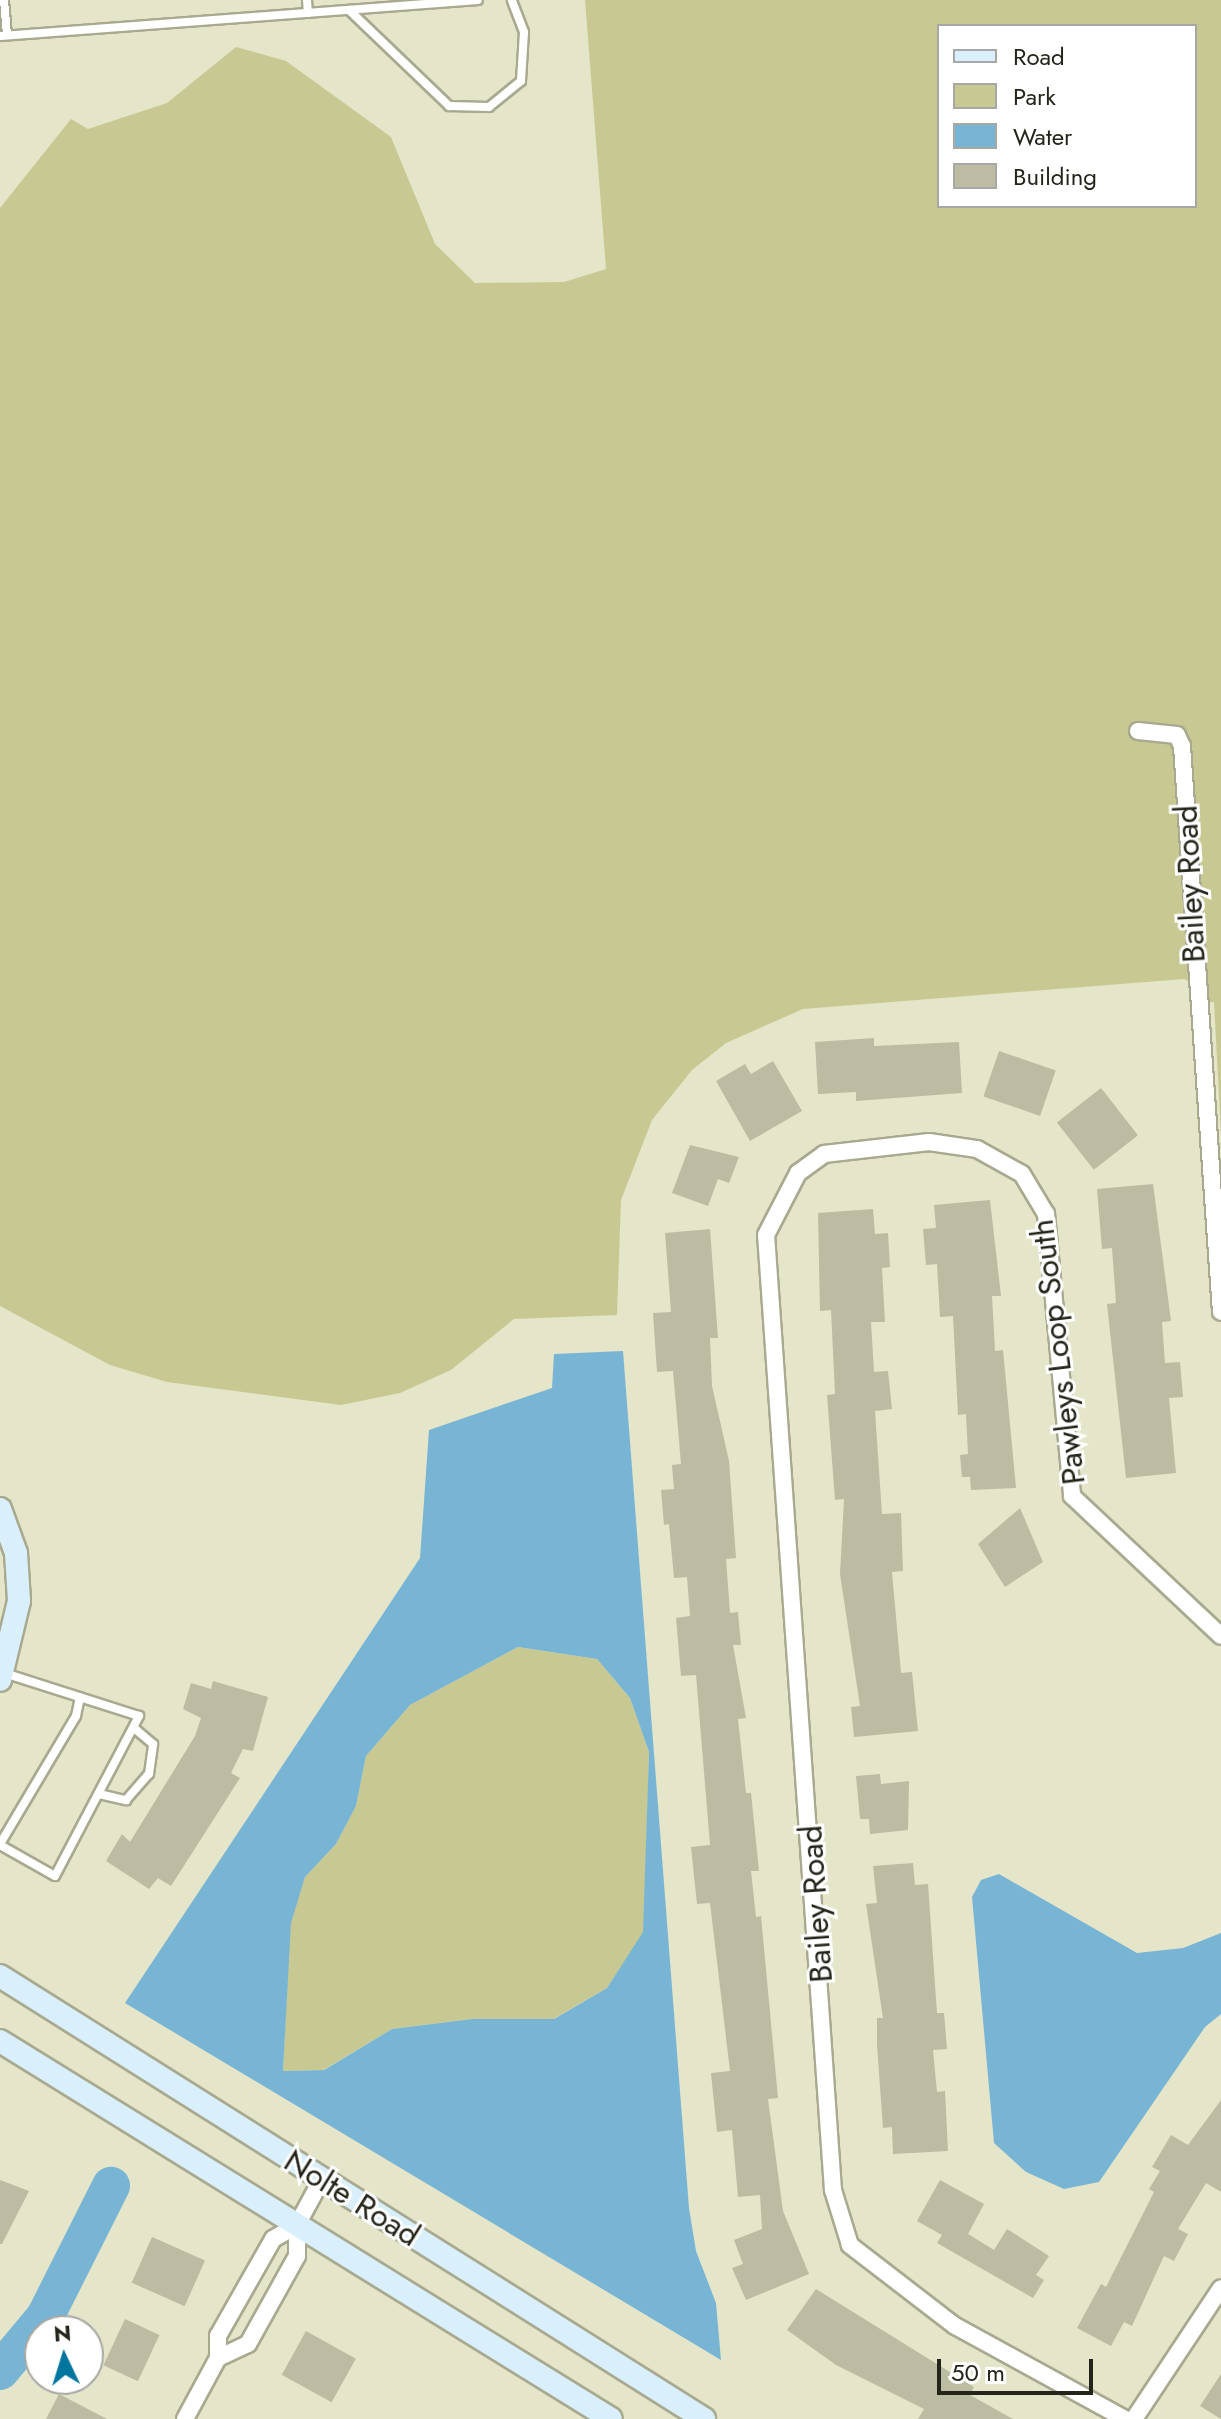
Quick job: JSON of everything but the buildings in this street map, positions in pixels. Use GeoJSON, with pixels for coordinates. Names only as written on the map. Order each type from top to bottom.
{"type":"FeatureCollection","features":[{"type":"Feature","properties":{"kind":"street","name":"Bailey Road"},"geometry":{"type":"LineString","coordinates":[[1138,731],[1177,735],[1182,746],[1221,1312]]}},
{"type":"Feature","properties":{"kind":"street","name":"Pawleys Loop South"},"geometry":{"type":"LineString","coordinates":[[766,1235],[798,1173],[824,1154],[929,1142],[977,1149],[1022,1174],[1046,1214],[1072,1496],[1221,1636]]}},
{"type":"Feature","properties":{"kind":"street","name":"Bailey Road"},"geometry":{"type":"LineString","coordinates":[[766,1235],[833,2190],[850,2245],[955,2326],[1125,2419]]}},
{"type":"Feature","properties":{"kind":"street"},"geometry":{"type":"LineString","coordinates":[[0,1509],[16,1553],[19,1601],[1,1676]]}},
{"type":"Feature","properties":{"kind":"street","name":"Nolte Road"},"geometry":{"type":"LineString","coordinates":[[0,1976],[704,2419]]}},
{"type":"Feature","properties":{"kind":"street","name":"Nolte Road"},"geometry":{"type":"LineString","coordinates":[[0,2041],[611,2419]]}},
{"type":"Feature","properties":{"kind":"street"},"geometry":{"type":"LineString","coordinates":[[218,2358],[248,2344],[297,2256],[297,2225],[322,2179]]}},
{"type":"Feature","properties":{"kind":"street"},"geometry":{"type":"LineString","coordinates":[[185,2419],[218,2358],[218,2336],[273,2239],[297,2225]]}},
{"type":"Feature","properties":{"kind":"street"},"geometry":{"type":"LineString","coordinates":[[1134,2419],[1221,2288]]}},
{"type":"Feature","properties":{"kind":"lane"},"geometry":{"type":"LineString","coordinates":[[4,0],[4,36],[478,0]]}},
{"type":"Feature","properties":{"kind":"lane"},"geometry":{"type":"LineString","coordinates":[[307,0],[308,13]]}},
{"type":"Feature","properties":{"kind":"lane"},"geometry":{"type":"LineString","coordinates":[[349,10],[449,106],[489,107],[521,81],[524,32],[512,0]]}},
{"type":"Feature","properties":{"kind":"lane"},"geometry":{"type":"LineString","coordinates":[[1,1676],[80,1697],[139,1716],[55,1876],[0,1844],[76,1716],[80,1697]]}},
{"type":"Feature","properties":{"kind":"lane"},"geometry":{"type":"LineString","coordinates":[[99,1794],[126,1800],[149,1774],[153,1744],[134,1728]]}},
{"type":"Feature","properties":{"kind":"green space"},"geometry":{"type":"Polygon","coordinates":[[[585,0],[1221,0],[1221,1135],[1214,1002],[1195,1003],[1191,982],[1184,979],[803,1009],[726,1043],[692,1070],[652,1120],[621,1200],[617,1315],[514,1319],[451,1370],[400,1393],[341,1405],[167,1382],[110,1365],[0,1306],[0,208],[71,119],[88,129],[167,103],[236,47],[286,61],[391,137],[435,244],[475,283],[564,282],[606,269],[585,0]]]}},
{"type":"Feature","properties":{"kind":"green space"},"geometry":{"type":"Polygon","coordinates":[[[518,1647],[597,1659],[630,1698],[649,1752],[644,1932],[607,1988],[553,2019],[472,2019],[392,2029],[323,2070],[283,2071],[290,1923],[305,1877],[336,1844],[356,1806],[366,1756],[410,1705],[518,1647]]]}},
{"type":"Feature","properties":{"kind":"water"},"geometry":{"type":"Polygon","coordinates":[[[623,1351],[689,2208],[696,2251],[716,2303],[721,2360],[125,2003],[420,1558],[429,1430],[552,1388],[554,1354],[623,1351]],[[518,1647],[410,1705],[366,1756],[356,1806],[336,1844],[305,1877],[291,1923],[283,2071],[324,2070],[392,2029],[472,2019],[554,2019],[607,1988],[643,1932],[649,1752],[630,1698],[597,1659],[518,1647]]]}},
{"type":"Feature","properties":{"kind":"water"},"geometry":{"type":"Polygon","coordinates":[[[999,1874],[1137,1953],[1183,1948],[1221,1933],[1221,2014],[1205,2027],[1099,2182],[1064,2189],[1026,2172],[994,2143],[972,1897],[981,1880],[999,1874]]]}},
{"type":"Feature","properties":{"kind":"waterway"},"geometry":{"type":"LineString","coordinates":[[0,2371],[45,2317],[111,2186]]}}]}
